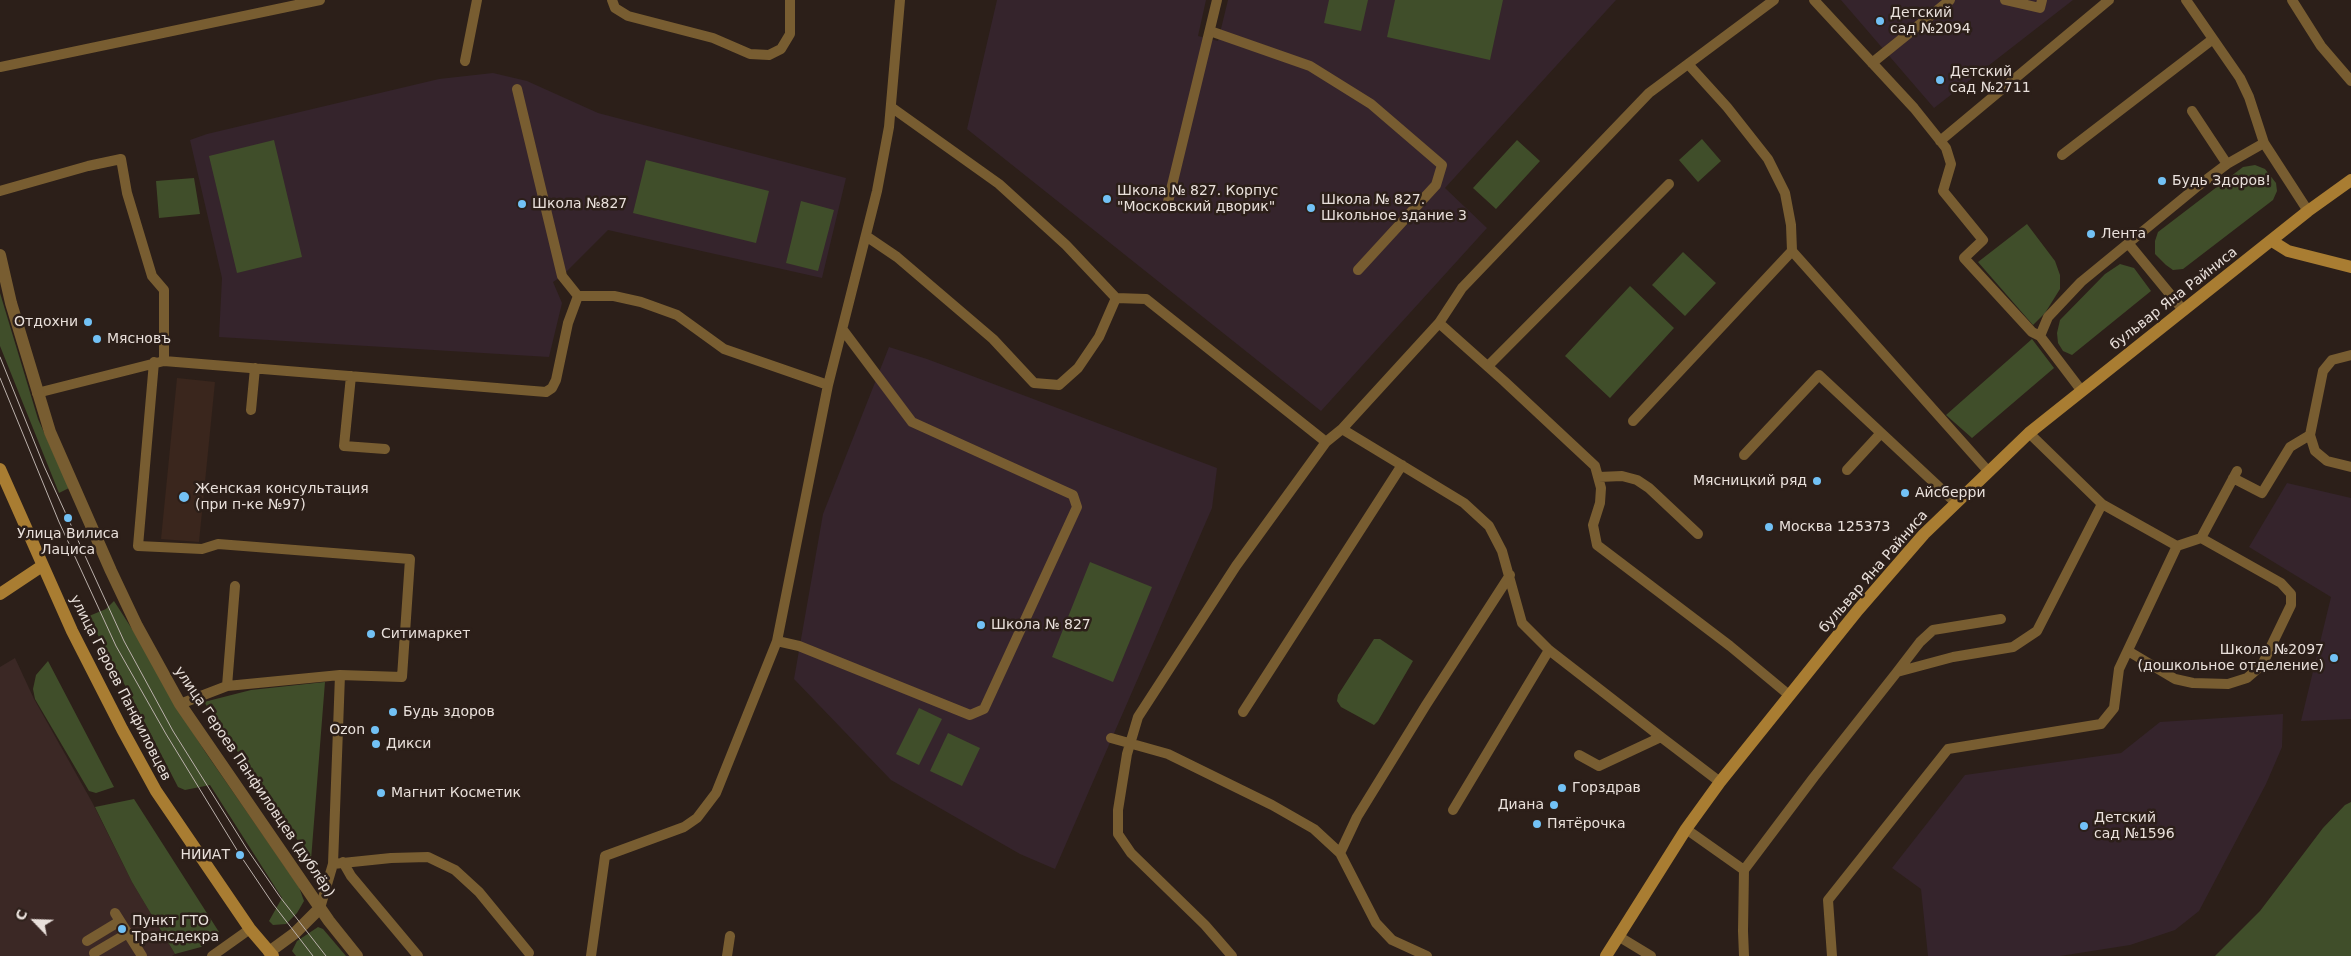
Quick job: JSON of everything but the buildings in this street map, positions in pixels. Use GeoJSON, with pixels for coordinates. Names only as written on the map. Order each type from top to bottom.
{"type":"FeatureCollection","features":[{"type":"Feature","properties":{"kind":"main road","name":"бульвар Яна Райниса"},"geometry":{"type":"LineString","coordinates":[[1606,956],[1686,829],[1720,782],[1858,610],[1924,534],[1955,502],[2029,433],[2308,211],[2351,180]]}},
{"type":"Feature","properties":{"kind":"main road"},"geometry":{"type":"LineString","coordinates":[[2272,241],[2288,252],[2351,267]]}},
{"type":"Feature","properties":{"kind":"main road","name":"улица Героев Панфиловцев"},"geometry":{"type":"LineString","coordinates":[[0,469],[42,566],[122,729],[156,791],[250,929],[271,954]]}},
{"type":"Feature","properties":{"kind":"main road"},"geometry":{"type":"LineString","coordinates":[[0,593],[42,566]]}},
{"type":"Feature","properties":{"kind":"street","name":"улица Героев Панфиловцев (дублёр)"},"geometry":{"type":"LineString","coordinates":[[0,255],[11,303],[50,432],[110,571],[137,626],[180,704],[320,908],[357,956]]}},
{"type":"Feature","properties":{"kind":"street"},"geometry":{"type":"LineString","coordinates":[[271,954],[320,908]]}},
{"type":"Feature","properties":{"kind":"lane"},"geometry":{"type":"LineString","coordinates":[[0,66],[320,0]]}},
{"type":"Feature","properties":{"kind":"lane"},"geometry":{"type":"LineString","coordinates":[[466,61],[477,0]]}},
{"type":"Feature","properties":{"kind":"lane"},"geometry":{"type":"LineString","coordinates":[[612,0],[615,8],[628,16],[712,38],[750,54],[768,55],[781,49],[790,34],[790,0]]}},
{"type":"Feature","properties":{"kind":"lane"},"geometry":{"type":"LineString","coordinates":[[591,956],[605,856],[684,827],[697,818],[716,793],[777,641],[828,385],[878,191],[891,107],[900,0]]}},
{"type":"Feature","properties":{"kind":"lane"},"geometry":{"type":"LineString","coordinates":[[1168,202],[1217,0]]}},
{"type":"Feature","properties":{"kind":"lane"},"geometry":{"type":"LineString","coordinates":[[1232,956],[1205,925],[1137,859],[1118,834],[1118,810],[1130,743],[1138,717],[1231,574],[1326,442],[1342,429],[1439,323],[1462,288],[1642,101],[1774,0]]}},
{"type":"Feature","properties":{"kind":"lane"},"geometry":{"type":"LineString","coordinates":[[1814,0],[1914,108],[1946,148],[1951,164],[1943,191],[1983,240],[1964,258],[2032,332],[2040,336],[2081,390]]}},
{"type":"Feature","properties":{"kind":"lane"},"geometry":{"type":"LineString","coordinates":[[1872,63],[1950,0]]}},
{"type":"Feature","properties":{"kind":"lane"},"geometry":{"type":"LineString","coordinates":[[2005,0],[2040,8],[2042,0]]}},
{"type":"Feature","properties":{"kind":"lane"},"geometry":{"type":"LineString","coordinates":[[1940,141],[2109,0]]}},
{"type":"Feature","properties":{"kind":"lane"},"geometry":{"type":"LineString","coordinates":[[2186,0],[2249,97],[2264,143],[2308,211]]}},
{"type":"Feature","properties":{"kind":"lane"},"geometry":{"type":"LineString","coordinates":[[2292,0],[2321,46],[2351,81]]}},
{"type":"Feature","properties":{"kind":"lane"},"geometry":{"type":"LineString","coordinates":[[1210,31],[1310,66],[1372,104],[1442,165],[1436,185],[1358,270]]}},
{"type":"Feature","properties":{"kind":"lane"},"geometry":{"type":"LineString","coordinates":[[2062,155],[2213,39]]}},
{"type":"Feature","properties":{"kind":"lane"},"geometry":{"type":"LineString","coordinates":[[1688,64],[1727,107],[1768,159],[1785,193],[1791,225],[1792,251],[1988,471]]}},
{"type":"Feature","properties":{"kind":"lane"},"geometry":{"type":"LineString","coordinates":[[517,89],[562,276],[578,296]]}},
{"type":"Feature","properties":{"kind":"lane"},"geometry":{"type":"LineString","coordinates":[[891,107],[999,184],[1066,245],[1116,298],[1146,299],[1326,442]]}},
{"type":"Feature","properties":{"kind":"lane"},"geometry":{"type":"LineString","coordinates":[[2192,111],[2227,164]]}},
{"type":"Feature","properties":{"kind":"lane"},"geometry":{"type":"LineString","coordinates":[[2040,336],[2048,318],[2081,282],[2227,164],[2264,143]]}},
{"type":"Feature","properties":{"kind":"lane"},"geometry":{"type":"LineString","coordinates":[[0,191],[88,166],[121,159],[127,193],[152,276],[164,290],[159,362],[138,546],[202,549],[218,544],[410,560],[402,677],[340,675],[227,686],[180,704]]}},
{"type":"Feature","properties":{"kind":"lane"},"geometry":{"type":"LineString","coordinates":[[1488,366],[1669,184]]}},
{"type":"Feature","properties":{"kind":"lane"},"geometry":{"type":"LineString","coordinates":[[866,236],[896,257],[993,339],[1034,383],[1059,385],[1078,368],[1099,337],[1116,298]]}},
{"type":"Feature","properties":{"kind":"lane"},"geometry":{"type":"LineString","coordinates":[[2128,243],[2183,310]]}},
{"type":"Feature","properties":{"kind":"lane"},"geometry":{"type":"LineString","coordinates":[[1633,421],[1792,251]]}},
{"type":"Feature","properties":{"kind":"lane"},"geometry":{"type":"LineString","coordinates":[[38,393],[159,362],[546,392],[552,388],[556,380],[568,323],[578,296]]}},
{"type":"Feature","properties":{"kind":"lane"},"geometry":{"type":"LineString","coordinates":[[578,296],[614,296],[641,302],[677,315],[724,349],[828,385]]}},
{"type":"Feature","properties":{"kind":"lane"},"geometry":{"type":"LineString","coordinates":[[1439,323],[1595,466],[1601,488],[1600,503],[1593,525],[1597,545],[1730,646],[1789,695]]}},
{"type":"Feature","properties":{"kind":"lane"},"geometry":{"type":"LineString","coordinates":[[777,641],[799,646],[970,716],[984,709],[1077,507],[1072,495],[912,422],[843,330]]}},
{"type":"Feature","properties":{"kind":"lane"},"geometry":{"type":"LineString","coordinates":[[2351,355],[2332,360],[2323,371],[2310,435],[2315,451],[2327,461],[2351,466]]}},
{"type":"Feature","properties":{"kind":"lane"},"geometry":{"type":"LineString","coordinates":[[251,410],[255,368]]}},
{"type":"Feature","properties":{"kind":"lane"},"geometry":{"type":"LineString","coordinates":[[1744,455],[1819,375],[1955,502]]}},
{"type":"Feature","properties":{"kind":"lane"},"geometry":{"type":"LineString","coordinates":[[351,376],[344,446],[385,449]]}},
{"type":"Feature","properties":{"kind":"lane"},"geometry":{"type":"LineString","coordinates":[[1342,429],[1464,503],[1489,526],[1502,551],[1522,623],[1549,650],[1720,782]]}},
{"type":"Feature","properties":{"kind":"lane"},"geometry":{"type":"LineString","coordinates":[[1847,470],[1882,433]]}},
{"type":"Feature","properties":{"kind":"lane"},"geometry":{"type":"LineString","coordinates":[[2029,433],[2102,504],[2177,546],[2202,538],[2235,474],[2262,493],[2290,447],[2310,435]]}},
{"type":"Feature","properties":{"kind":"lane"},"geometry":{"type":"LineString","coordinates":[[1243,712],[1402,465]]}},
{"type":"Feature","properties":{"kind":"lane"},"geometry":{"type":"LineString","coordinates":[[1599,478],[1622,476],[1637,480],[1649,488],[1698,534]]}},
{"type":"Feature","properties":{"kind":"lane"},"geometry":{"type":"LineString","coordinates":[[1897,672],[1953,657],[2013,647],[2037,631],[2102,504]]}},
{"type":"Feature","properties":{"kind":"lane"},"geometry":{"type":"LineString","coordinates":[[2128,651],[2175,679],[2210,685],[2228,684],[2247,678],[2262,664],[2291,605],[2291,594],[2281,582],[2202,538]]}},
{"type":"Feature","properties":{"kind":"lane"},"geometry":{"type":"LineString","coordinates":[[1832,956],[1828,900],[1948,749],[2101,724],[2114,708],[2119,669],[2177,546]]}},
{"type":"Feature","properties":{"kind":"lane"},"geometry":{"type":"LineString","coordinates":[[1340,853],[1362,809],[1426,705],[1510,575]]}},
{"type":"Feature","properties":{"kind":"lane"},"geometry":{"type":"LineString","coordinates":[[227,686],[235,586]]}},
{"type":"Feature","properties":{"kind":"lane"},"geometry":{"type":"LineString","coordinates":[[1744,956],[1744,870],[1814,777],[1920,642],[1933,630],[2001,619]]}},
{"type":"Feature","properties":{"kind":"lane"},"geometry":{"type":"LineString","coordinates":[[1454,810],[1549,650]]}},
{"type":"Feature","properties":{"kind":"lane"},"geometry":{"type":"LineString","coordinates":[[320,908],[338,863],[340,675]]}},
{"type":"Feature","properties":{"kind":"lane"},"geometry":{"type":"LineString","coordinates":[[1579,755],[1599,766],[1661,737]]}},
{"type":"Feature","properties":{"kind":"lane"},"geometry":{"type":"LineString","coordinates":[[1111,738],[1168,754],[1272,805],[1314,829],[1340,853],[1376,923],[1392,940],[1427,956]]}},
{"type":"Feature","properties":{"kind":"lane"},"geometry":{"type":"LineString","coordinates":[[1686,829],[1744,870]]}},
{"type":"Feature","properties":{"kind":"lane"},"geometry":{"type":"LineString","coordinates":[[338,863],[428,857],[455,870],[479,892],[529,953]]}},
{"type":"Feature","properties":{"kind":"lane"},"geometry":{"type":"LineString","coordinates":[[338,863],[418,956]]}},
{"type":"Feature","properties":{"kind":"lane"},"geometry":{"type":"LineString","coordinates":[[87,941],[118,917],[142,956]]}},
{"type":"Feature","properties":{"kind":"lane"},"geometry":{"type":"LineString","coordinates":[[212,956],[250,929]]}},
{"type":"Feature","properties":{"kind":"lane"},"geometry":{"type":"LineString","coordinates":[[94,953],[128,933]]}},
{"type":"Feature","properties":{"kind":"lane"},"geometry":{"type":"LineString","coordinates":[[727,956],[730,936]]}},
{"type":"Feature","properties":{"kind":"lane"},"geometry":{"type":"LineString","coordinates":[[1618,936],[1651,956]]}},
{"type":"Feature","properties":{"kind":"shaded area","name":"Школа № 827. Школьное здание 3"},"geometry":{"type":"Polygon","coordinates":[[[997,0],[1206,0],[1198,36],[1218,41],[1228,0],[1616,0],[1445,188],[1487,228],[1321,411],[967,129],[997,0]]]}},
{"type":"Feature","properties":{"kind":"shaded area","name":"Детский сад №2711"},"geometry":{"type":"Polygon","coordinates":[[[1841,0],[2073,0],[1934,108],[1841,0]]]}},
{"type":"Feature","properties":{"kind":"shaded area","name":"Школа №827"},"geometry":{"type":"Polygon","coordinates":[[[493,73],[527,81],[598,113],[846,178],[822,278],[608,230],[562,276],[553,282],[562,303],[549,357],[219,337],[222,278],[190,140],[207,134],[439,79],[493,73]]]}},
{"type":"Feature","properties":{"kind":"shaded area","name":"Школа № 827"},"geometry":{"type":"Polygon","coordinates":[[[889,347],[927,359],[1217,468],[1212,508],[1055,869],[1020,854],[891,780],[794,679],[823,514],[889,347]]]}},
{"type":"Feature","properties":{"kind":"shaded area","name":"Женская консультация (при п-ке №97)"},"geometry":{"type":"Polygon","coordinates":[[[177,378],[215,382],[199,542],[161,539],[177,378]]]}},
{"type":"Feature","properties":{"kind":"shaded area","name":"Школа №2097 (дошкольное отделение)"},"geometry":{"type":"Polygon","coordinates":[[[2287,483],[2351,498],[2351,719],[2301,721],[2331,597],[2249,547],[2287,483]]]}},
{"type":"Feature","properties":{"kind":"shaded area"},"geometry":{"type":"Polygon","coordinates":[[[15,658],[34,699],[92,802],[132,882],[175,954],[172,956],[0,956],[0,667],[15,658]]]}},
{"type":"Feature","properties":{"kind":"shaded area","name":"Детский сад №1596"},"geometry":{"type":"Polygon","coordinates":[[[2283,714],[2282,747],[2266,784],[2199,911],[2175,930],[2130,945],[2060,956],[1928,956],[1921,889],[1892,868],[1965,775],[2121,753],[2160,722],[2283,714]]]}},
{"type":"Feature","properties":{"kind":"green space"},"geometry":{"type":"Polygon","coordinates":[[[1329,0],[1368,0],[1361,31],[1324,23],[1329,0]]]}},
{"type":"Feature","properties":{"kind":"green space"},"geometry":{"type":"Polygon","coordinates":[[[1395,0],[1503,0],[1490,60],[1387,37],[1395,0]]]}},
{"type":"Feature","properties":{"kind":"green space"},"geometry":{"type":"Polygon","coordinates":[[[1702,139],[1721,161],[1698,182],[1679,160],[1702,139]]]}},
{"type":"Feature","properties":{"kind":"green space"},"geometry":{"type":"Polygon","coordinates":[[[274,140],[302,257],[237,273],[209,156],[274,140]]]}},
{"type":"Feature","properties":{"kind":"green space"},"geometry":{"type":"Polygon","coordinates":[[[1517,140],[1540,161],[1496,209],[1473,188],[1517,140]]]}},
{"type":"Feature","properties":{"kind":"green space"},"geometry":{"type":"Polygon","coordinates":[[[646,160],[769,191],[756,243],[633,213],[646,160]]]}},
{"type":"Feature","properties":{"kind":"green space"},"geometry":{"type":"Polygon","coordinates":[[[2255,165],[2265,169],[2276,183],[2277,191],[2273,200],[2183,269],[2173,270],[2155,254],[2155,241],[2158,232],[2243,167],[2255,165]]]}},
{"type":"Feature","properties":{"kind":"green space"},"geometry":{"type":"Polygon","coordinates":[[[194,178],[200,214],[159,218],[156,181],[194,178]]]}},
{"type":"Feature","properties":{"kind":"green space"},"geometry":{"type":"Polygon","coordinates":[[[801,201],[834,210],[818,271],[786,263],[801,201]]]}},
{"type":"Feature","properties":{"kind":"green space"},"geometry":{"type":"Polygon","coordinates":[[[2027,224],[2055,261],[2060,275],[2060,289],[2045,313],[2033,325],[1978,262],[2027,224]]]}},
{"type":"Feature","properties":{"kind":"green space"},"geometry":{"type":"Polygon","coordinates":[[[1683,252],[1716,283],[1685,316],[1652,285],[1683,252]]]}},
{"type":"Feature","properties":{"kind":"green space"},"geometry":{"type":"Polygon","coordinates":[[[2120,264],[2134,268],[2151,291],[2072,355],[2063,351],[2058,343],[2057,333],[2060,320],[2105,274],[2120,264]]]}},
{"type":"Feature","properties":{"kind":"green space"},"geometry":{"type":"Polygon","coordinates":[[[1630,286],[1674,328],[1610,398],[1565,356],[1630,286]]]}},
{"type":"Feature","properties":{"kind":"green space"},"geometry":{"type":"Polygon","coordinates":[[[0,293],[38,419],[69,488],[59,493],[0,346],[0,293]]]}},
{"type":"Feature","properties":{"kind":"green space"},"geometry":{"type":"Polygon","coordinates":[[[2032,339],[2054,368],[1972,438],[1946,415],[2032,339]]]}},
{"type":"Feature","properties":{"kind":"green space"},"geometry":{"type":"Polygon","coordinates":[[[1090,562],[1152,587],[1113,682],[1052,657],[1090,562]]]}},
{"type":"Feature","properties":{"kind":"green space"},"geometry":{"type":"Polygon","coordinates":[[[114,601],[152,660],[173,702],[299,887],[304,901],[297,913],[286,924],[273,925],[269,921],[282,898],[210,785],[185,790],[178,787],[89,616],[106,609],[114,601]]]}},
{"type":"Feature","properties":{"kind":"green space"},"geometry":{"type":"Polygon","coordinates":[[[1374,639],[1380,639],[1413,661],[1374,725],[1341,707],[1337,701],[1338,695],[1374,639]]]}},
{"type":"Feature","properties":{"kind":"green space"},"geometry":{"type":"Polygon","coordinates":[[[48,661],[114,787],[96,793],[89,791],[35,699],[33,689],[36,675],[48,661]]]}},
{"type":"Feature","properties":{"kind":"green space"},"geometry":{"type":"Polygon","coordinates":[[[325,682],[311,860],[204,702],[251,690],[325,682]]]}},
{"type":"Feature","properties":{"kind":"green space"},"geometry":{"type":"Polygon","coordinates":[[[919,708],[942,719],[919,765],[896,754],[919,708]]]}},
{"type":"Feature","properties":{"kind":"green space"},"geometry":{"type":"Polygon","coordinates":[[[948,733],[980,748],[962,786],[930,771],[948,733]]]}},
{"type":"Feature","properties":{"kind":"green space"},"geometry":{"type":"Polygon","coordinates":[[[134,799],[219,932],[201,947],[175,954],[132,882],[95,807],[134,799]]]}},
{"type":"Feature","properties":{"kind":"green space"},"geometry":{"type":"Polygon","coordinates":[[[2351,802],[2351,956],[2215,956],[2260,911],[2323,828],[2345,805],[2351,802]]]}},
{"type":"Feature","properties":{"kind":"green space"},"geometry":{"type":"Polygon","coordinates":[[[318,927],[323,929],[346,956],[296,956],[292,951],[297,941],[318,927]]]}},
{"type":"Feature","properties":{"kind":"tram line"},"geometry":{"type":"LineString","coordinates":[[0,357],[44,466],[124,641],[173,731],[247,849],[280,897],[326,956]]}},
{"type":"Feature","properties":{"kind":"tram line"},"geometry":{"type":"LineString","coordinates":[[0,378],[59,522],[116,646],[166,734],[240,855],[273,904],[313,956]]}},
{"type":"Feature","properties":{"kind":"place","name":"Детский сад №2094"},"geometry":{"type":"Point","coordinates":[1880,21]}},
{"type":"Feature","properties":{"kind":"place","name":"Детский сад №2711"},"geometry":{"type":"Point","coordinates":[1940,80]}},
{"type":"Feature","properties":{"kind":"place","name":"Будь Здоров!"},"geometry":{"type":"Point","coordinates":[2162,181]}},
{"type":"Feature","properties":{"kind":"place","name":"Школа № 827. Корпус \"Московский дворик\""},"geometry":{"type":"Point","coordinates":[1107,199]}},
{"type":"Feature","properties":{"kind":"place","name":"Школа №827"},"geometry":{"type":"Point","coordinates":[522,204]}},
{"type":"Feature","properties":{"kind":"place","name":"Школа № 827. Школьное здание 3"},"geometry":{"type":"Point","coordinates":[1311,208]}},
{"type":"Feature","properties":{"kind":"place","name":"Лента"},"geometry":{"type":"Point","coordinates":[2091,234]}},
{"type":"Feature","properties":{"kind":"place","name":"Отдохни"},"geometry":{"type":"Point","coordinates":[88,322]}},
{"type":"Feature","properties":{"kind":"place","name":"Мясновъ"},"geometry":{"type":"Point","coordinates":[97,339]}},
{"type":"Feature","properties":{"kind":"place","name":"Мясницкий ряд"},"geometry":{"type":"Point","coordinates":[1817,481]}},
{"type":"Feature","properties":{"kind":"place","name":"Айсберри"},"geometry":{"type":"Point","coordinates":[1905,493]}},
{"type":"Feature","properties":{"kind":"place","name":"Женская консультация (при п-ке №97)"},"geometry":{"type":"Point","coordinates":[184,497]}},
{"type":"Feature","properties":{"kind":"place","name":"Улица Вилиса Лациса"},"geometry":{"type":"Point","coordinates":[68,518]}},
{"type":"Feature","properties":{"kind":"place","name":"Москва 125373"},"geometry":{"type":"Point","coordinates":[1769,527]}},
{"type":"Feature","properties":{"kind":"place","name":"Школа № 827"},"geometry":{"type":"Point","coordinates":[981,625]}},
{"type":"Feature","properties":{"kind":"place","name":"Ситимаркет"},"geometry":{"type":"Point","coordinates":[371,634]}},
{"type":"Feature","properties":{"kind":"place","name":"Школа №2097 (дошкольное отделение)"},"geometry":{"type":"Point","coordinates":[2334,658]}},
{"type":"Feature","properties":{"kind":"place","name":"Будь здоров"},"geometry":{"type":"Point","coordinates":[393,712]}},
{"type":"Feature","properties":{"kind":"place","name":"Ozon"},"geometry":{"type":"Point","coordinates":[375,730]}},
{"type":"Feature","properties":{"kind":"place","name":"Дикси"},"geometry":{"type":"Point","coordinates":[376,744]}},
{"type":"Feature","properties":{"kind":"place","name":"Горздрав"},"geometry":{"type":"Point","coordinates":[1562,788]}},
{"type":"Feature","properties":{"kind":"place","name":"Магнит Косметик"},"geometry":{"type":"Point","coordinates":[381,793]}},
{"type":"Feature","properties":{"kind":"place","name":"Диана"},"geometry":{"type":"Point","coordinates":[1554,805]}},
{"type":"Feature","properties":{"kind":"place","name":"Пятёрочка"},"geometry":{"type":"Point","coordinates":[1537,824]}},
{"type":"Feature","properties":{"kind":"place","name":"Детский сад №1596"},"geometry":{"type":"Point","coordinates":[2084,826]}},
{"type":"Feature","properties":{"kind":"place","name":"НИИАТ"},"geometry":{"type":"Point","coordinates":[240,855]}},
{"type":"Feature","properties":{"kind":"place","name":"Пункт ГТО Трансдекра"},"geometry":{"type":"Point","coordinates":[122,929]}}]}
